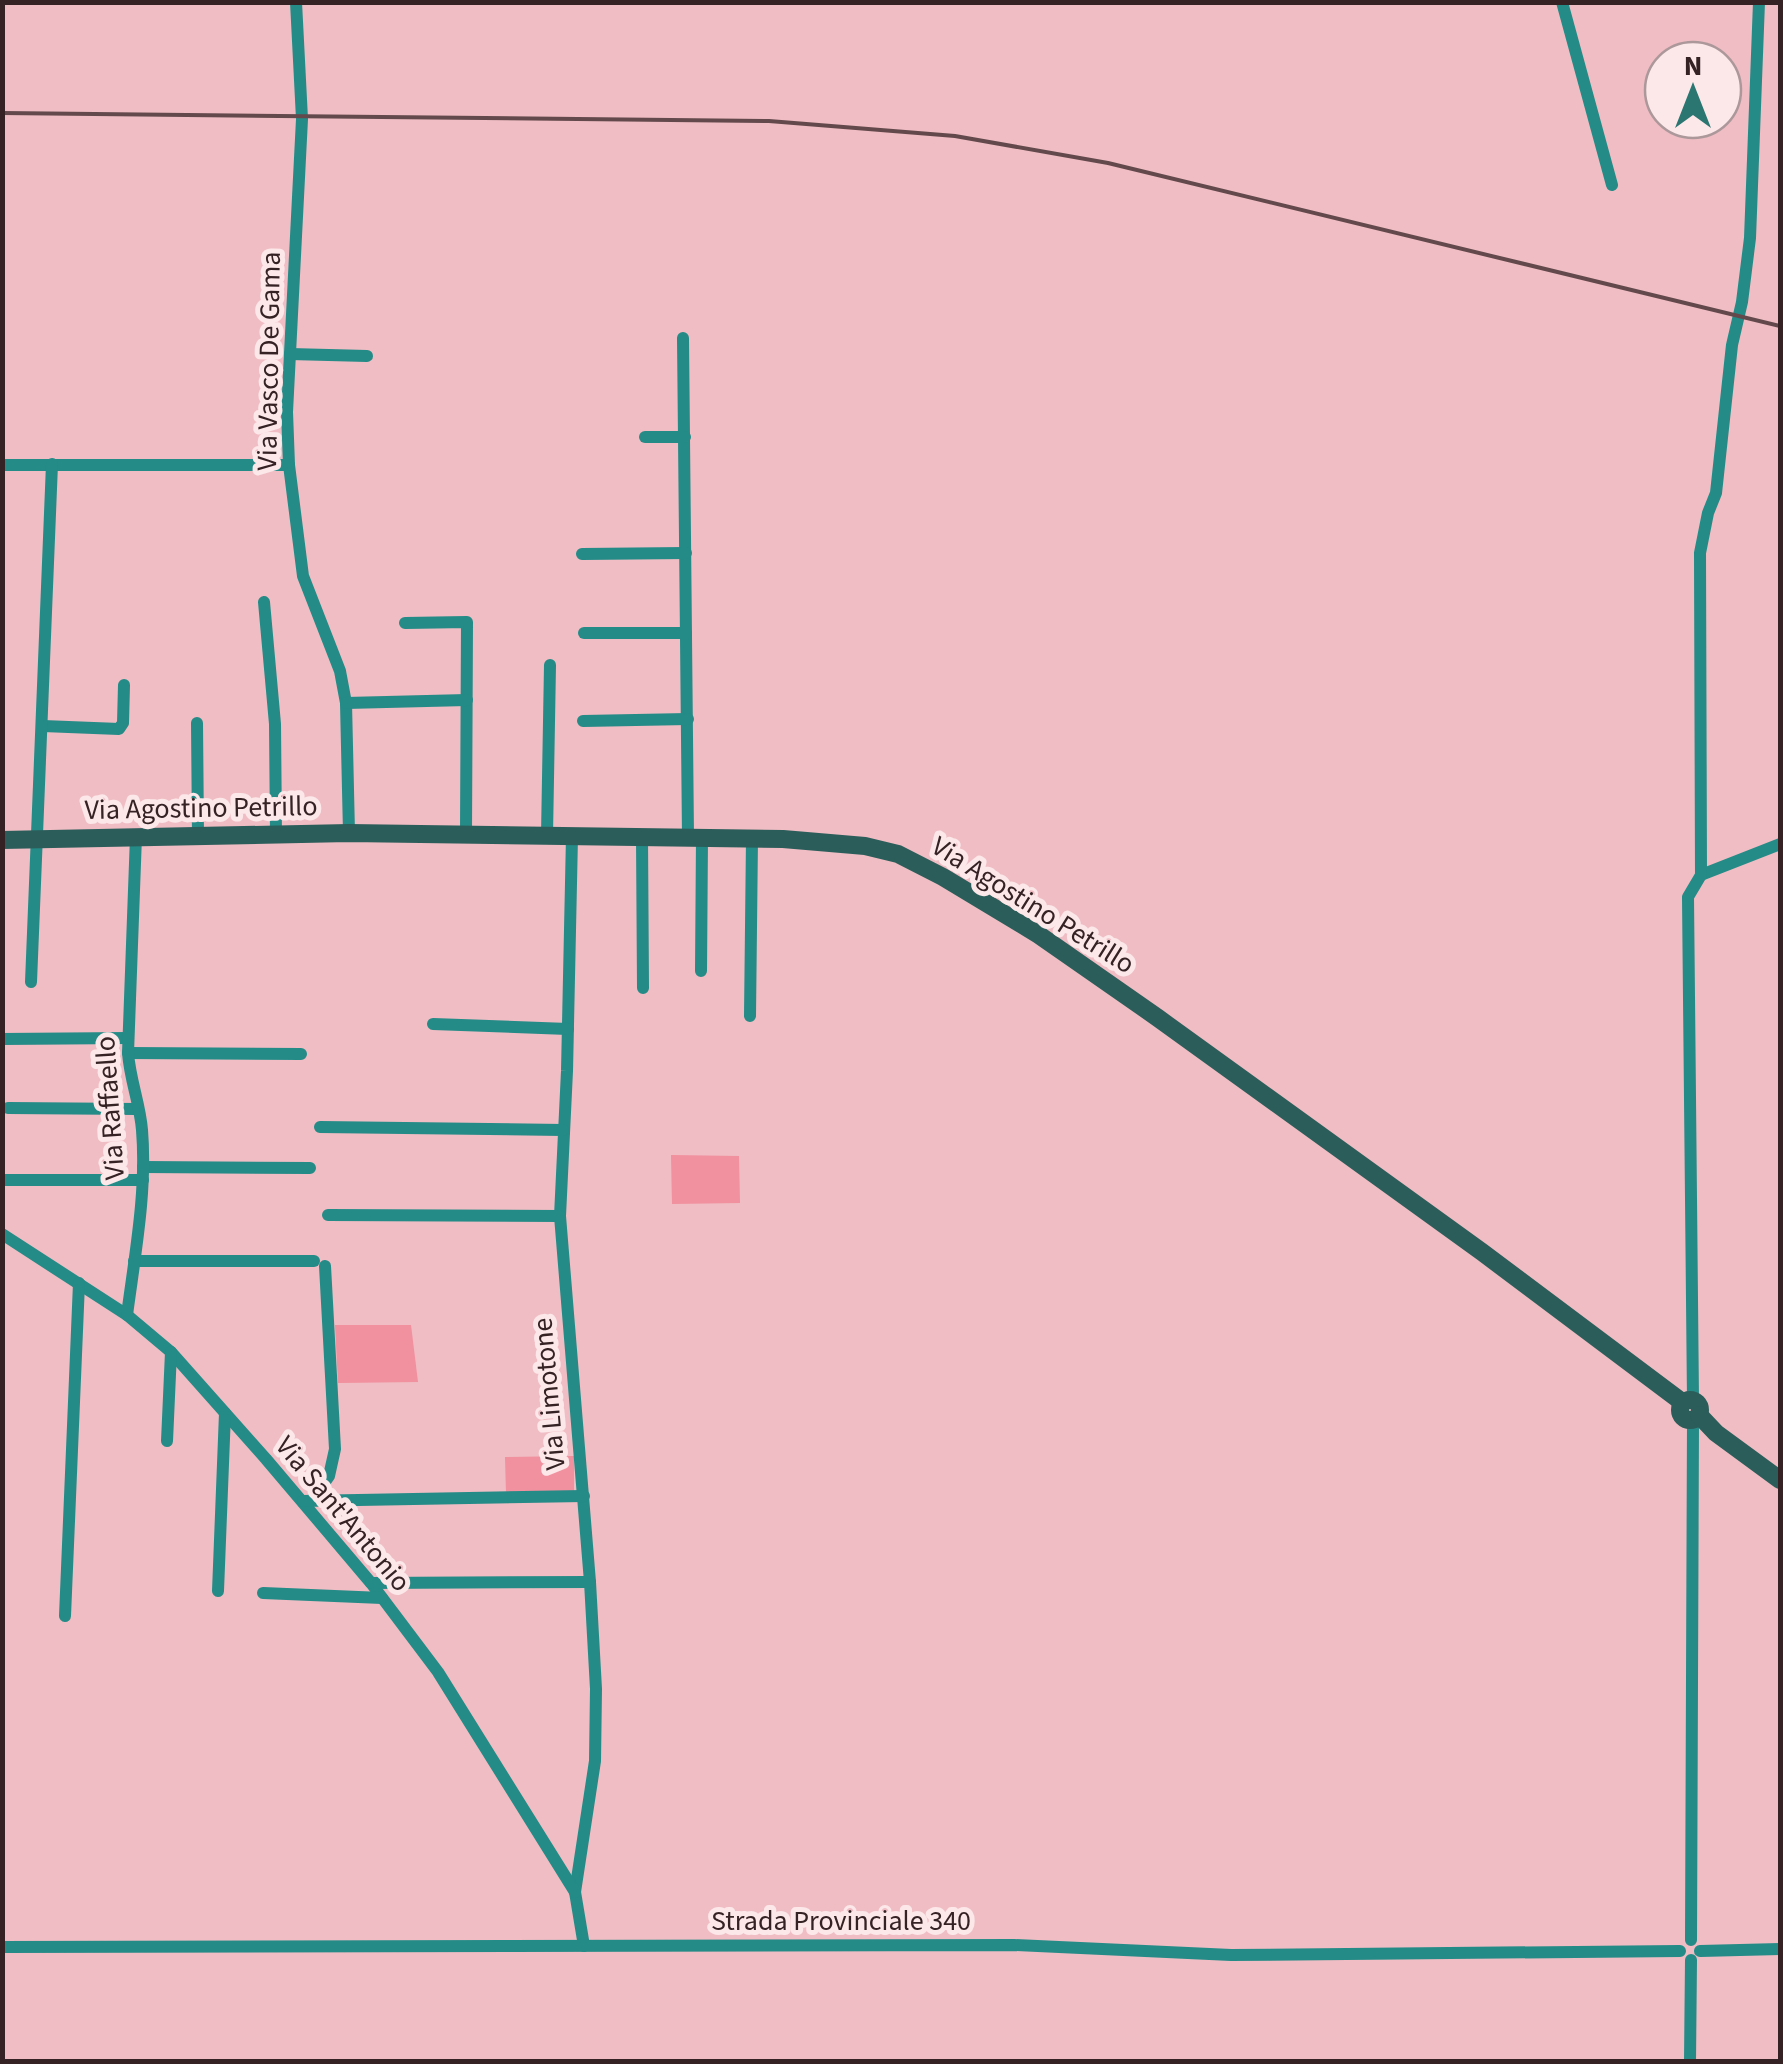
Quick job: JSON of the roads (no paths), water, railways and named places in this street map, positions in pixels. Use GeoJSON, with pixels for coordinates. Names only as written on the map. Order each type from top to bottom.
{"type":"FeatureCollection","features":[{"type":"Feature","properties":{"kind":"street","name":"Via Vasco De Gama"},"geometry":{"type":"LineString","coordinates":[[296,2],[302,119],[290,354],[289,465],[303,576],[340,671],[346,703],[349,833]]}},
{"type":"Feature","properties":{"kind":"street"},"geometry":{"type":"LineString","coordinates":[[1562,2],[1612,184]]}},
{"type":"Feature","properties":{"kind":"street"},"geometry":{"type":"LineString","coordinates":[[1690,2062],[1688,897],[1701,875],[1700,553],[1716,493],[1732,345],[1750,238],[1759,2]]}},
{"type":"Feature","properties":{"kind":"street"},"geometry":{"type":"LineString","coordinates":[[684,338],[688,719],[701,971]]}},
{"type":"Feature","properties":{"kind":"street"},"geometry":{"type":"LineString","coordinates":[[290,354],[367,356]]}},
{"type":"Feature","properties":{"kind":"street"},"geometry":{"type":"LineString","coordinates":[[645,436],[684,436]]}},
{"type":"Feature","properties":{"kind":"street"},"geometry":{"type":"LineString","coordinates":[[2,464],[289,465]]}},
{"type":"Feature","properties":{"kind":"street"},"geometry":{"type":"LineString","coordinates":[[31,982],[52,464]]}},
{"type":"Feature","properties":{"kind":"street"},"geometry":{"type":"LineString","coordinates":[[582,554],[686,553]]}},
{"type":"Feature","properties":{"kind":"street"},"geometry":{"type":"LineString","coordinates":[[264,602],[275,724],[276,834]]}},
{"type":"Feature","properties":{"kind":"street"},"geometry":{"type":"LineString","coordinates":[[405,624],[467,622],[466,834]]}},
{"type":"Feature","properties":{"kind":"street"},"geometry":{"type":"LineString","coordinates":[[584,634],[686,633]]}},
{"type":"Feature","properties":{"kind":"street"},"geometry":{"type":"LineString","coordinates":[[547,835],[550,664]]}},
{"type":"Feature","properties":{"kind":"street"},"geometry":{"type":"LineString","coordinates":[[43,726],[118,729],[123,723],[124,685]]}},
{"type":"Feature","properties":{"kind":"street"},"geometry":{"type":"LineString","coordinates":[[346,703],[467,700]]}},
{"type":"Feature","properties":{"kind":"street"},"geometry":{"type":"LineString","coordinates":[[583,721],[688,719]]}},
{"type":"Feature","properties":{"kind":"street"},"geometry":{"type":"LineString","coordinates":[[198,723],[198,834]]}},
{"type":"Feature","properties":{"kind":"street","name":"Via Agostino Petrillo"},"geometry":{"type":"LineString","coordinates":[[2,840],[349,833],[642,836],[752,838],[865,846],[898,854],[1038,935],[1284,1108],[1687,1406],[1780,1480]]}},
{"type":"Feature","properties":{"kind":"street","name":"Via Raffaello"},"geometry":{"type":"LineString","coordinates":[[127,1316],[143,1173],[142,1127],[130,1082],[128,1054],[136,836]]}},
{"type":"Feature","properties":{"kind":"street","name":"Via Limotone"},"geometry":{"type":"LineString","coordinates":[[572,836],[560,1216],[590,1582],[596,1761],[574,1892],[584,1946]]}},
{"type":"Feature","properties":{"kind":"street"},"geometry":{"type":"LineString","coordinates":[[642,836],[643,988]]}},
{"type":"Feature","properties":{"kind":"street"},"geometry":{"type":"LineString","coordinates":[[750,1016],[752,838]]}},
{"type":"Feature","properties":{"kind":"street"},"geometry":{"type":"LineString","coordinates":[[1701,875],[1780,844]]}},
{"type":"Feature","properties":{"kind":"street"},"geometry":{"type":"LineString","coordinates":[[433,1024],[568,1029]]}},
{"type":"Feature","properties":{"kind":"street"},"geometry":{"type":"LineString","coordinates":[[2,1039],[128,1038]]}},
{"type":"Feature","properties":{"kind":"street"},"geometry":{"type":"LineString","coordinates":[[128,1054],[301,1054]]}},
{"type":"Feature","properties":{"kind":"street"},"geometry":{"type":"LineString","coordinates":[[8,1108],[137,1109]]}},
{"type":"Feature","properties":{"kind":"street"},"geometry":{"type":"LineString","coordinates":[[320,1128],[563,1130]]}},
{"type":"Feature","properties":{"kind":"street"},"geometry":{"type":"LineString","coordinates":[[2,1180],[310,1168]]}},
{"type":"Feature","properties":{"kind":"street"},"geometry":{"type":"LineString","coordinates":[[328,1215],[560,1216]]}},
{"type":"Feature","properties":{"kind":"street","name":"Via Sant'Antonio"},"geometry":{"type":"LineString","coordinates":[[2,1234],[127,1316],[171,1352],[308,1500],[438,1672],[574,1892]]}},
{"type":"Feature","properties":{"kind":"street"},"geometry":{"type":"LineString","coordinates":[[134,1261],[320,1264],[335,1449],[329,1476],[308,1500]]}},
{"type":"Feature","properties":{"kind":"street"},"geometry":{"type":"LineString","coordinates":[[65,1616],[79,1283]]}},
{"type":"Feature","properties":{"kind":"street"},"geometry":{"type":"LineString","coordinates":[[168,1441],[171,1352]]}},
{"type":"Feature","properties":{"kind":"street"},"geometry":{"type":"LineString","coordinates":[[218,1590],[225,1413]]}},
{"type":"Feature","properties":{"kind":"street"},"geometry":{"type":"LineString","coordinates":[[308,1500],[584,1496]]}},
{"type":"Feature","properties":{"kind":"street"},"geometry":{"type":"LineString","coordinates":[[371,1583],[590,1582]]}},
{"type":"Feature","properties":{"kind":"street"},"geometry":{"type":"LineString","coordinates":[[263,1593],[382,1598]]}},
{"type":"Feature","properties":{"kind":"street","name":"Strada Provinciale 340"},"geometry":{"type":"LineString","coordinates":[[2,1947],[1014,1946],[1232,1955],[1780,1949]]}},
{"type":"Feature","properties":{"kind":"railway"},"geometry":{"type":"LineString","coordinates":[[2,113],[769,121],[955,136],[1108,163],[1780,326]]}}]}
